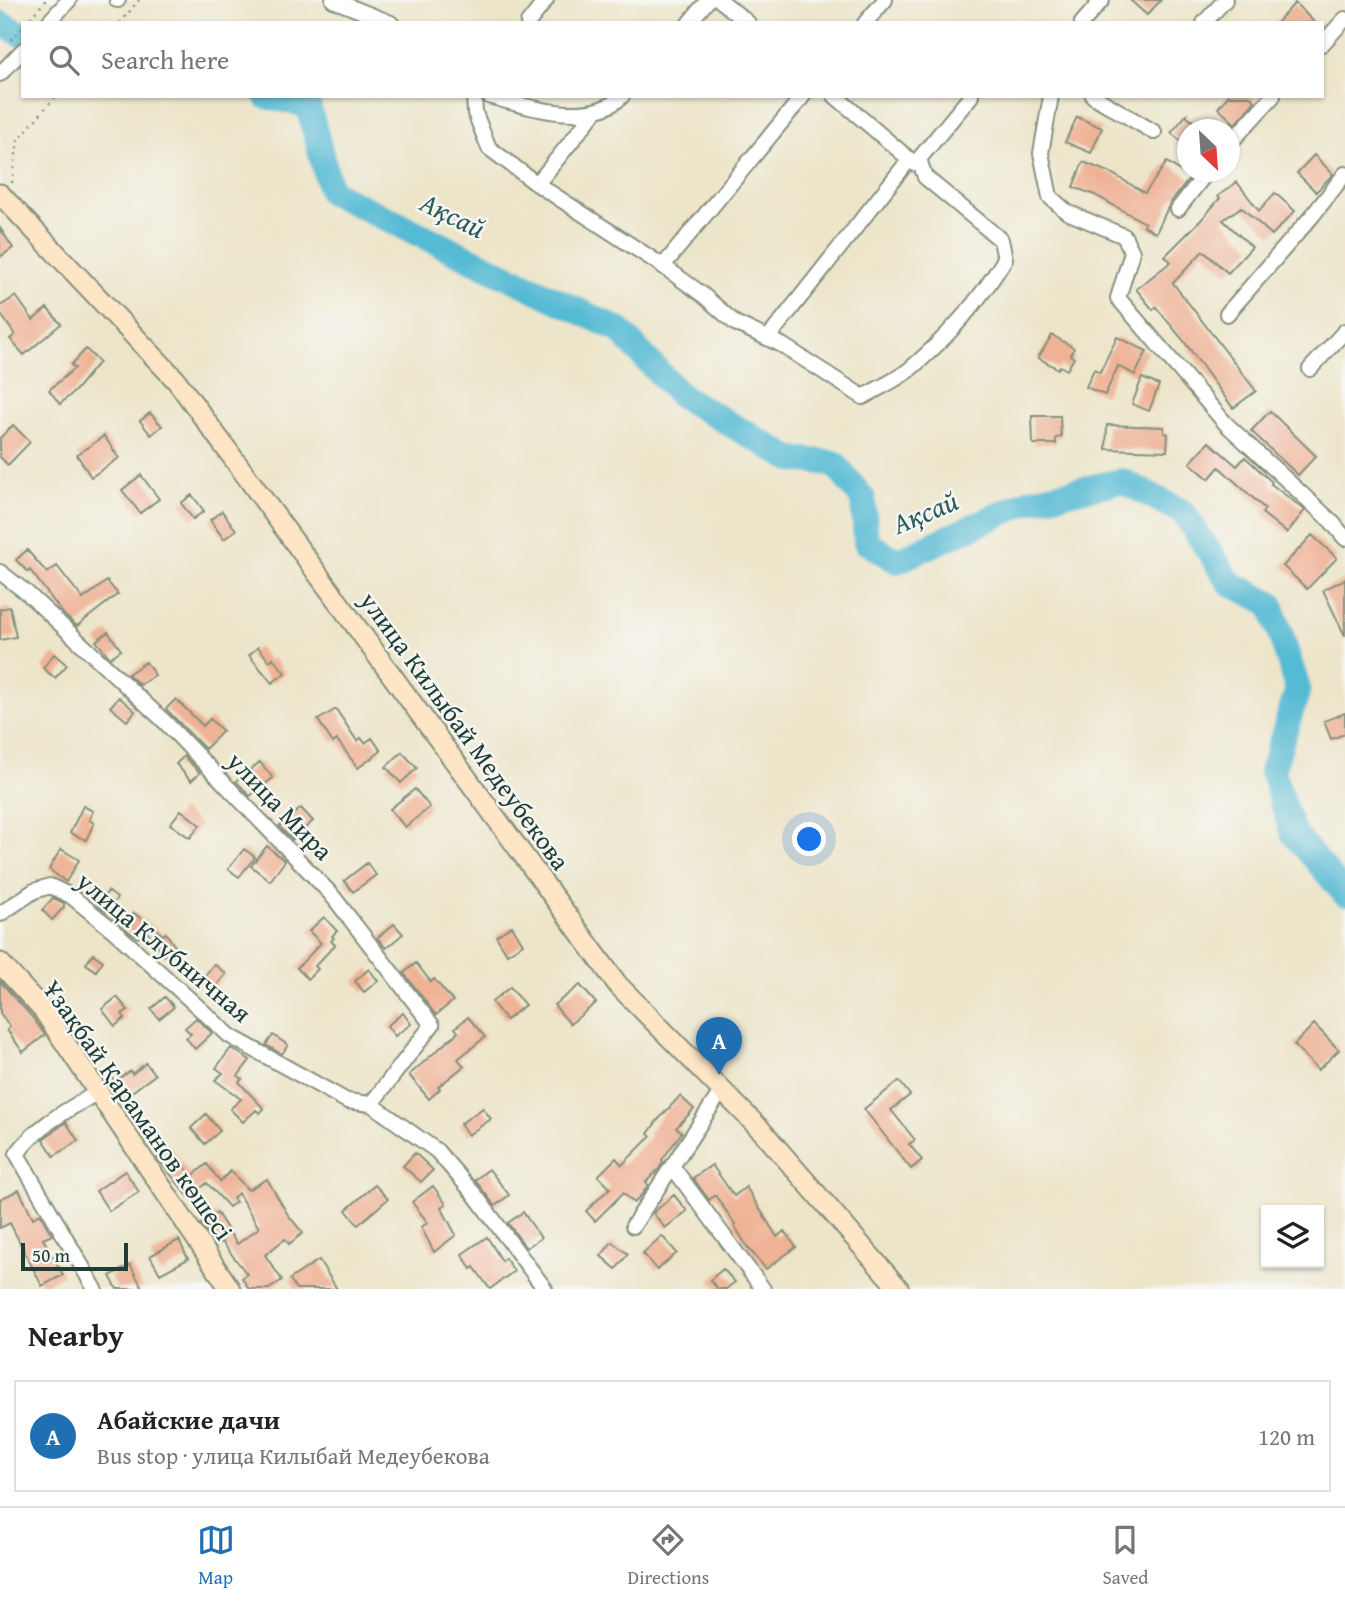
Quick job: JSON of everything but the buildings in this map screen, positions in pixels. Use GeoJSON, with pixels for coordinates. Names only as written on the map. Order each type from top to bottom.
{"type":"FeatureCollection","features":[{"type":"Feature","properties":{"kind":"main road","name":"улица Килыбай Медеубекова"},"geometry":{"type":"LineString","coordinates":[[4,199],[176,380],[618,985],[762,1131],[899,1289]]}},
{"type":"Feature","properties":{"kind":"main road","name":"Ұзақбай Қараманов көшесі"},"geometry":{"type":"LineString","coordinates":[[0,963],[43,1010],[230,1289]]}},
{"type":"Feature","properties":{"kind":"street"},"geometry":{"type":"LineString","coordinates":[[50,21],[69,0]]}},
{"type":"Feature","properties":{"kind":"street"},"geometry":{"type":"LineString","coordinates":[[333,0],[386,21]]}},
{"type":"Feature","properties":{"kind":"street"},"geometry":{"type":"LineString","coordinates":[[530,21],[546,0]]}},
{"type":"Feature","properties":{"kind":"street"},"geometry":{"type":"LineString","coordinates":[[691,21],[708,0]]}},
{"type":"Feature","properties":{"kind":"street"},"geometry":{"type":"LineString","coordinates":[[720,0],[746,21]]}},
{"type":"Feature","properties":{"kind":"street"},"geometry":{"type":"LineString","coordinates":[[867,21],[885,0]]}},
{"type":"Feature","properties":{"kind":"street"},"geometry":{"type":"LineString","coordinates":[[1084,21],[1102,0]]}},
{"type":"Feature","properties":{"kind":"street"},"geometry":{"type":"LineString","coordinates":[[1206,21],[1225,0]]}},
{"type":"Feature","properties":{"kind":"street"},"geometry":{"type":"LineString","coordinates":[[1324,42],[1345,19]]}},
{"type":"Feature","properties":{"kind":"street"},"geometry":{"type":"LineString","coordinates":[[0,74],[21,52]]}},
{"type":"Feature","properties":{"kind":"street"},"geometry":{"type":"LineString","coordinates":[[474,98],[475,113],[489,148],[537,184],[663,266],[735,323],[793,352],[863,397],[908,371],[986,290],[1005,259],[1001,240],[925,177],[915,164],[837,98]]}},
{"type":"Feature","properties":{"kind":"street"},"geometry":{"type":"LineString","coordinates":[[496,98],[539,110],[594,113]]}},
{"type":"Feature","properties":{"kind":"street"},"geometry":{"type":"LineString","coordinates":[[537,184],[594,113],[619,98]]}},
{"type":"Feature","properties":{"kind":"street"},"geometry":{"type":"LineString","coordinates":[[663,266],[801,98]]}},
{"type":"Feature","properties":{"kind":"street"},"geometry":{"type":"LineString","coordinates":[[768,338],[969,98]]}},
{"type":"Feature","properties":{"kind":"street"},"geometry":{"type":"LineString","coordinates":[[1051,98],[1041,153],[1050,197],[1067,212],[1124,236],[1132,252],[1118,299],[1226,424],[1332,522],[1345,538]]}},
{"type":"Feature","properties":{"kind":"street"},"geometry":{"type":"LineString","coordinates":[[1096,98],[1154,132]]}},
{"type":"Feature","properties":{"kind":"street"},"geometry":{"type":"LineString","coordinates":[[1240,132],[1271,98]]}},
{"type":"Feature","properties":{"kind":"street"},"geometry":{"type":"LineString","coordinates":[[1227,314],[1345,174]]}},
{"type":"Feature","properties":{"kind":"street"},"geometry":{"type":"LineString","coordinates":[[1178,209],[1199,182]]}},
{"type":"Feature","properties":{"kind":"street"},"geometry":{"type":"LineString","coordinates":[[1310,369],[1345,331]]}},
{"type":"Feature","properties":{"kind":"street","name":"улица Мира"},"geometry":{"type":"LineString","coordinates":[[0,572],[27,593],[164,721],[331,894],[432,1026],[371,1104]]}},
{"type":"Feature","properties":{"kind":"street","name":"улица Клубничная"},"geometry":{"type":"LineString","coordinates":[[0,914],[34,891],[50,886],[71,896],[113,930],[230,1036],[347,1101],[371,1104],[438,1152],[475,1195],[545,1289]]}},
{"type":"Feature","properties":{"kind":"street"},"geometry":{"type":"LineString","coordinates":[[633,1226],[722,1090]]}},
{"type":"Feature","properties":{"kind":"street"},"geometry":{"type":"LineString","coordinates":[[95,1289],[17,1154],[27,1140],[48,1122],[98,1092]]}},
{"type":"Feature","properties":{"kind":"street"},"geometry":{"type":"LineString","coordinates":[[673,1166],[763,1289]]}},
{"type":"Feature","properties":{"kind":"path"},"geometry":{"type":"LineString","coordinates":[[28,21],[46,0]]}},
{"type":"Feature","properties":{"kind":"path"},"geometry":{"type":"LineString","coordinates":[[122,21],[139,0]]}},
{"type":"Feature","properties":{"kind":"path"},"geometry":{"type":"LineString","coordinates":[[4,199],[20,138],[54,98]]}},
{"type":"Feature","properties":{"kind":"waterway","name":"Ақсай"},"geometry":{"type":"LineString","coordinates":[[0,23],[21,34]]}},
{"type":"Feature","properties":{"kind":"waterway","name":"Ақсай"},"geometry":{"type":"LineString","coordinates":[[275,98],[308,105],[331,192],[619,330],[681,396],[791,459],[834,463],[863,499],[866,542],[897,561],[1031,500],[1122,481],[1183,512],[1230,583],[1271,604],[1298,689],[1272,771],[1293,833],[1345,894]]}},
{"type":"Feature","properties":{"kind":"place","name":"Абайские дачи"},"geometry":{"type":"Point","coordinates":[719,1075]}}]}
